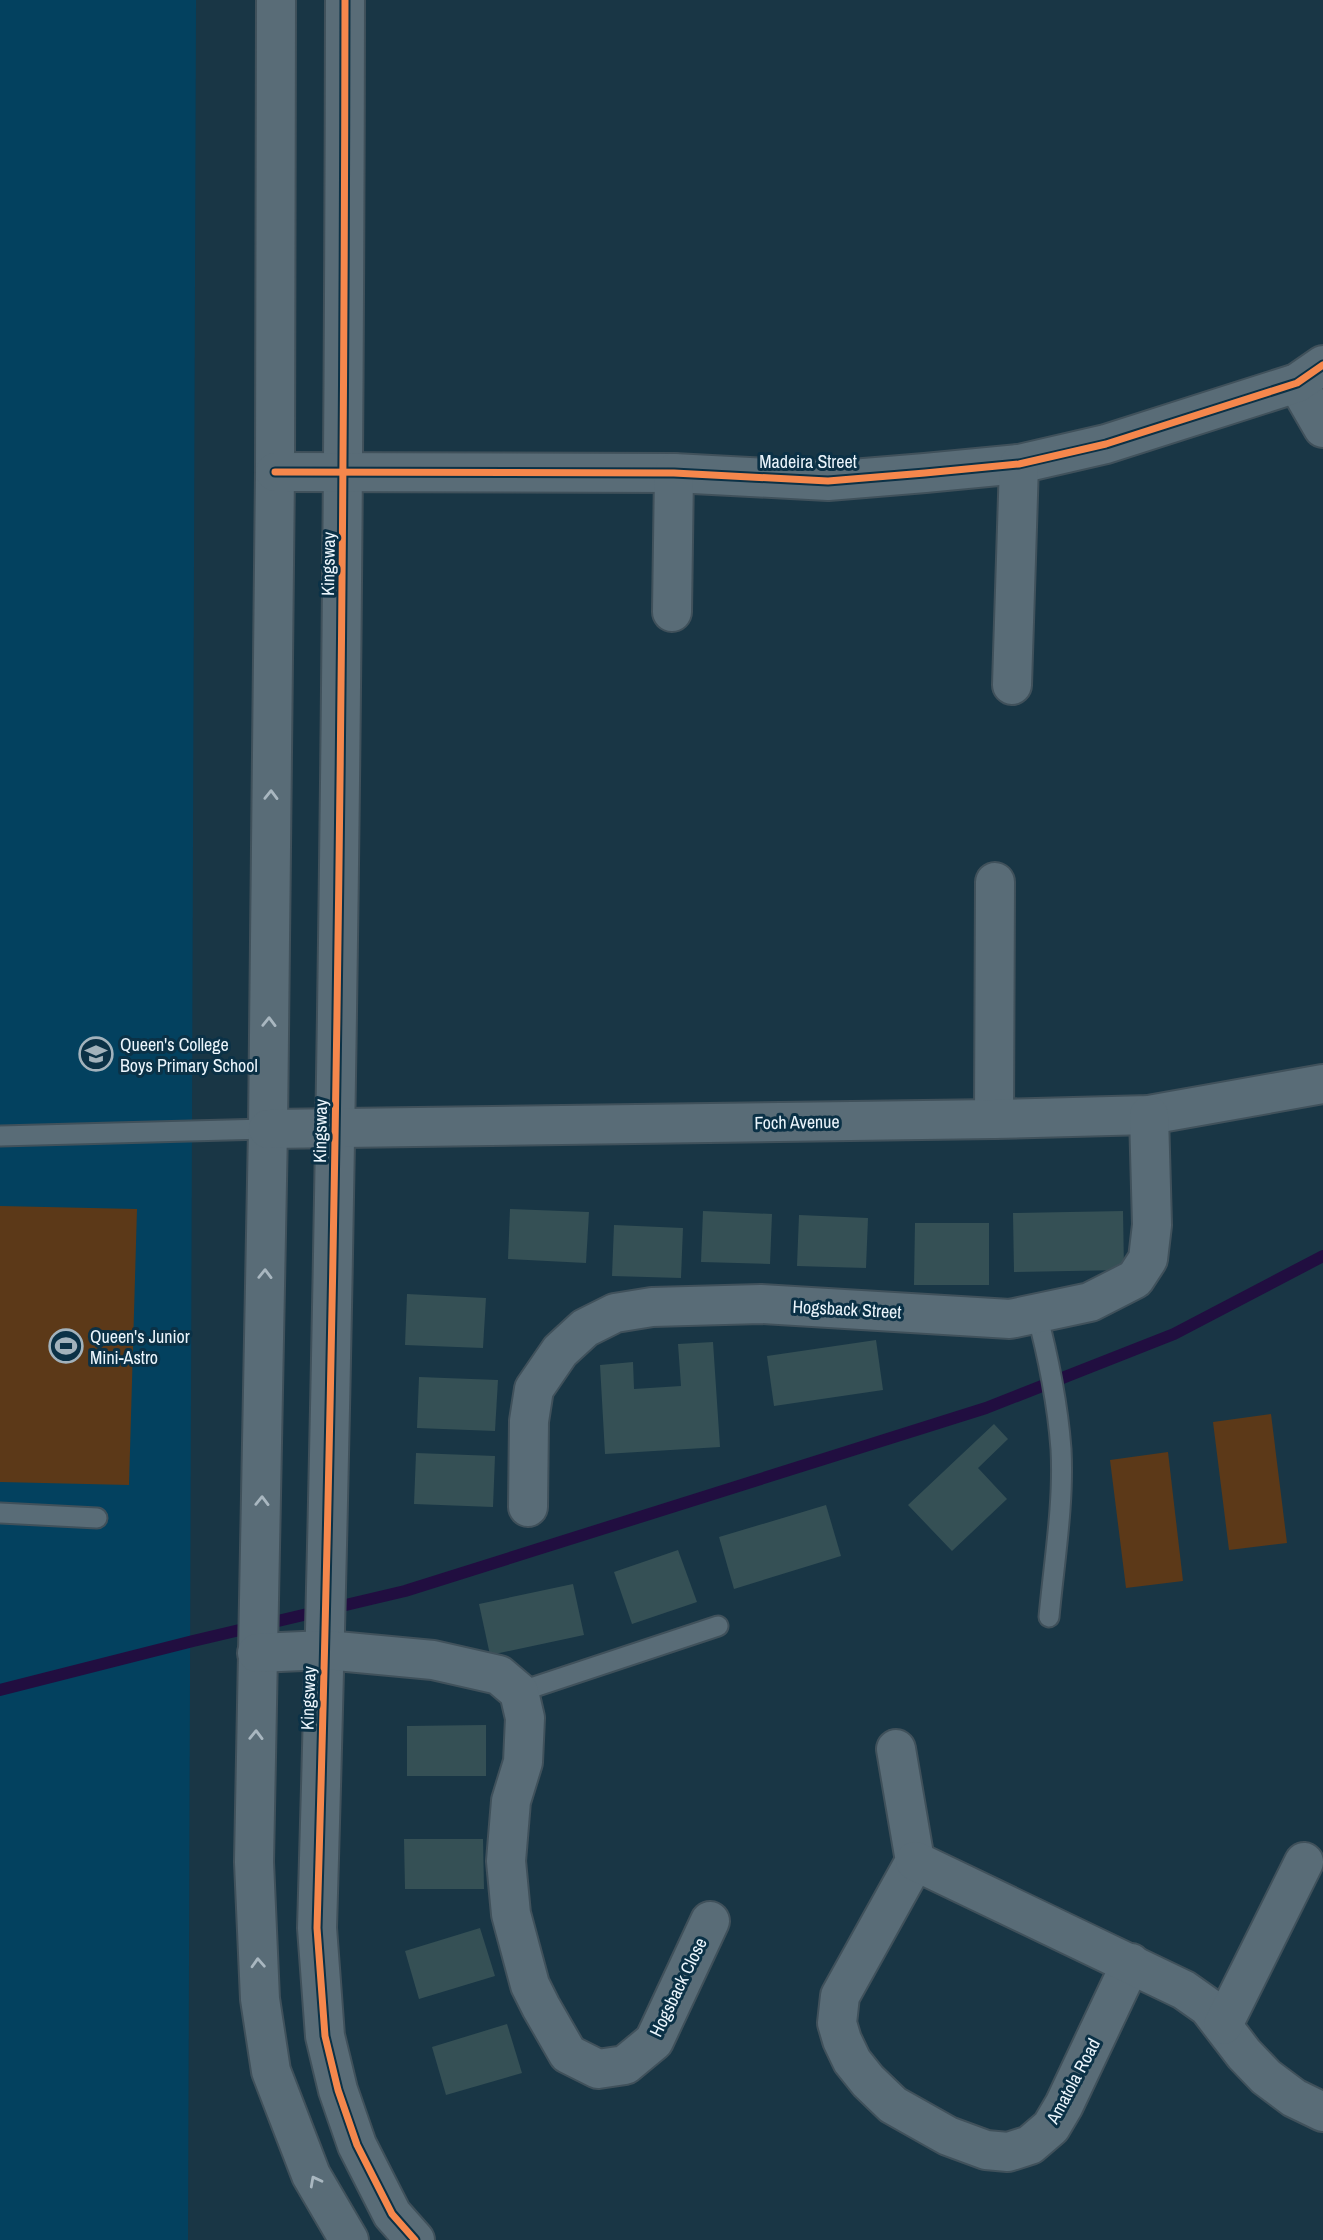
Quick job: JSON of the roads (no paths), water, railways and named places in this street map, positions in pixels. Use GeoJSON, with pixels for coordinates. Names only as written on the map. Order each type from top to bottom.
{"type":"FeatureCollection","features":[{"type":"Feature","properties":{"kind":"street"},"geometry":{"type":"LineString","coordinates":[[276,0],[275,472],[268,1129],[254,1862],[260,1999],[271,2071],[311,2175],[349,2240]]}},
{"type":"Feature","properties":{"kind":"street","name":"Kingsway"},"geometry":{"type":"LineString","coordinates":[[345,0],[345,472],[336,1129],[326,1640],[317,1928],[325,2036],[338,2090],[357,2145],[392,2214],[415,2240]]}},
{"type":"Feature","properties":{"kind":"street"},"geometry":{"type":"LineString","coordinates":[[1310,374],[1323,428]]}},
{"type":"Feature","properties":{"kind":"street","name":"Madeira Street"},"geometry":{"type":"LineString","coordinates":[[275,472],[674,473],[828,481],[1019,464],[1106,444],[1310,374]]}},
{"type":"Feature","properties":{"kind":"street"},"geometry":{"type":"LineString","coordinates":[[1012,685],[1019,464]]}},
{"type":"Feature","properties":{"kind":"street"},"geometry":{"type":"LineString","coordinates":[[672,612],[674,473]]}},
{"type":"Feature","properties":{"kind":"street"},"geometry":{"type":"LineString","coordinates":[[994,1119],[995,881]]}},
{"type":"Feature","properties":{"kind":"street","name":"Foch Avenue"},"geometry":{"type":"LineString","coordinates":[[268,1129],[1149,1115],[1323,1084]]}},
{"type":"Feature","properties":{"kind":"street","name":"Hogsback Street"},"geometry":{"type":"LineString","coordinates":[[528,1507],[529,1421],[534,1389],[561,1351],[585,1328],[615,1313],[652,1307],[761,1304],[1010,1319],[1040,1325],[1135,1279],[1148,1259],[1152,1225],[1149,1115]]}},
{"type":"Feature","properties":{"kind":"street"},"geometry":{"type":"LineString","coordinates":[[258,1646],[326,1640],[499,1675],[519,1692]]}},
{"type":"Feature","properties":{"kind":"street","name":"Hogsback Close"},"geometry":{"type":"LineString","coordinates":[[519,1692],[525,1718],[523,1762],[512,1801],[507,1849],[511,1913],[530,1984],[568,2054],[598,2069],[625,2065],[654,2040],[710,1922]]}},
{"type":"Feature","properties":{"kind":"street"},"geometry":{"type":"LineString","coordinates":[[896,1749],[915,1861],[1184,1990],[1208,2007],[1244,2054],[1266,2077],[1293,2098],[1323,2112]]}},
{"type":"Feature","properties":{"kind":"street","name":"Amatola Road"},"geometry":{"type":"LineString","coordinates":[[915,1861],[841,1996],[837,2022],[852,2061],[868,2081],[893,2105],[947,2136],[986,2150],[1008,2152],[1030,2145],[1051,2127],[1131,1963]]}},
{"type":"Feature","properties":{"kind":"street"},"geometry":{"type":"LineString","coordinates":[[1223,2025],[1304,1862]]}},
{"type":"Feature","properties":{"kind":"lane"},"geometry":{"type":"LineString","coordinates":[[0,1136],[268,1129]]}},
{"type":"Feature","properties":{"kind":"lane"},"geometry":{"type":"LineString","coordinates":[[1040,1325],[1061,1447],[1061,1481],[1049,1617]]}},
{"type":"Feature","properties":{"kind":"lane"},"geometry":{"type":"LineString","coordinates":[[0,1513],[97,1518]]}},
{"type":"Feature","properties":{"kind":"lane"},"geometry":{"type":"LineString","coordinates":[[519,1692],[718,1626]]}},
{"type":"Feature","properties":{"kind":"waterway"},"geometry":{"type":"LineString","coordinates":[[0,1690],[405,1591],[986,1408],[1174,1334],[1323,1256]]}},
{"type":"Feature","properties":{"kind":"place","name":"Queen's College Boys Primary School"},"geometry":{"type":"Point","coordinates":[96,1054]}},
{"type":"Feature","properties":{"kind":"place","name":"Queen's Junior Mini-Astro"},"geometry":{"type":"Point","coordinates":[66,1346]}}]}
